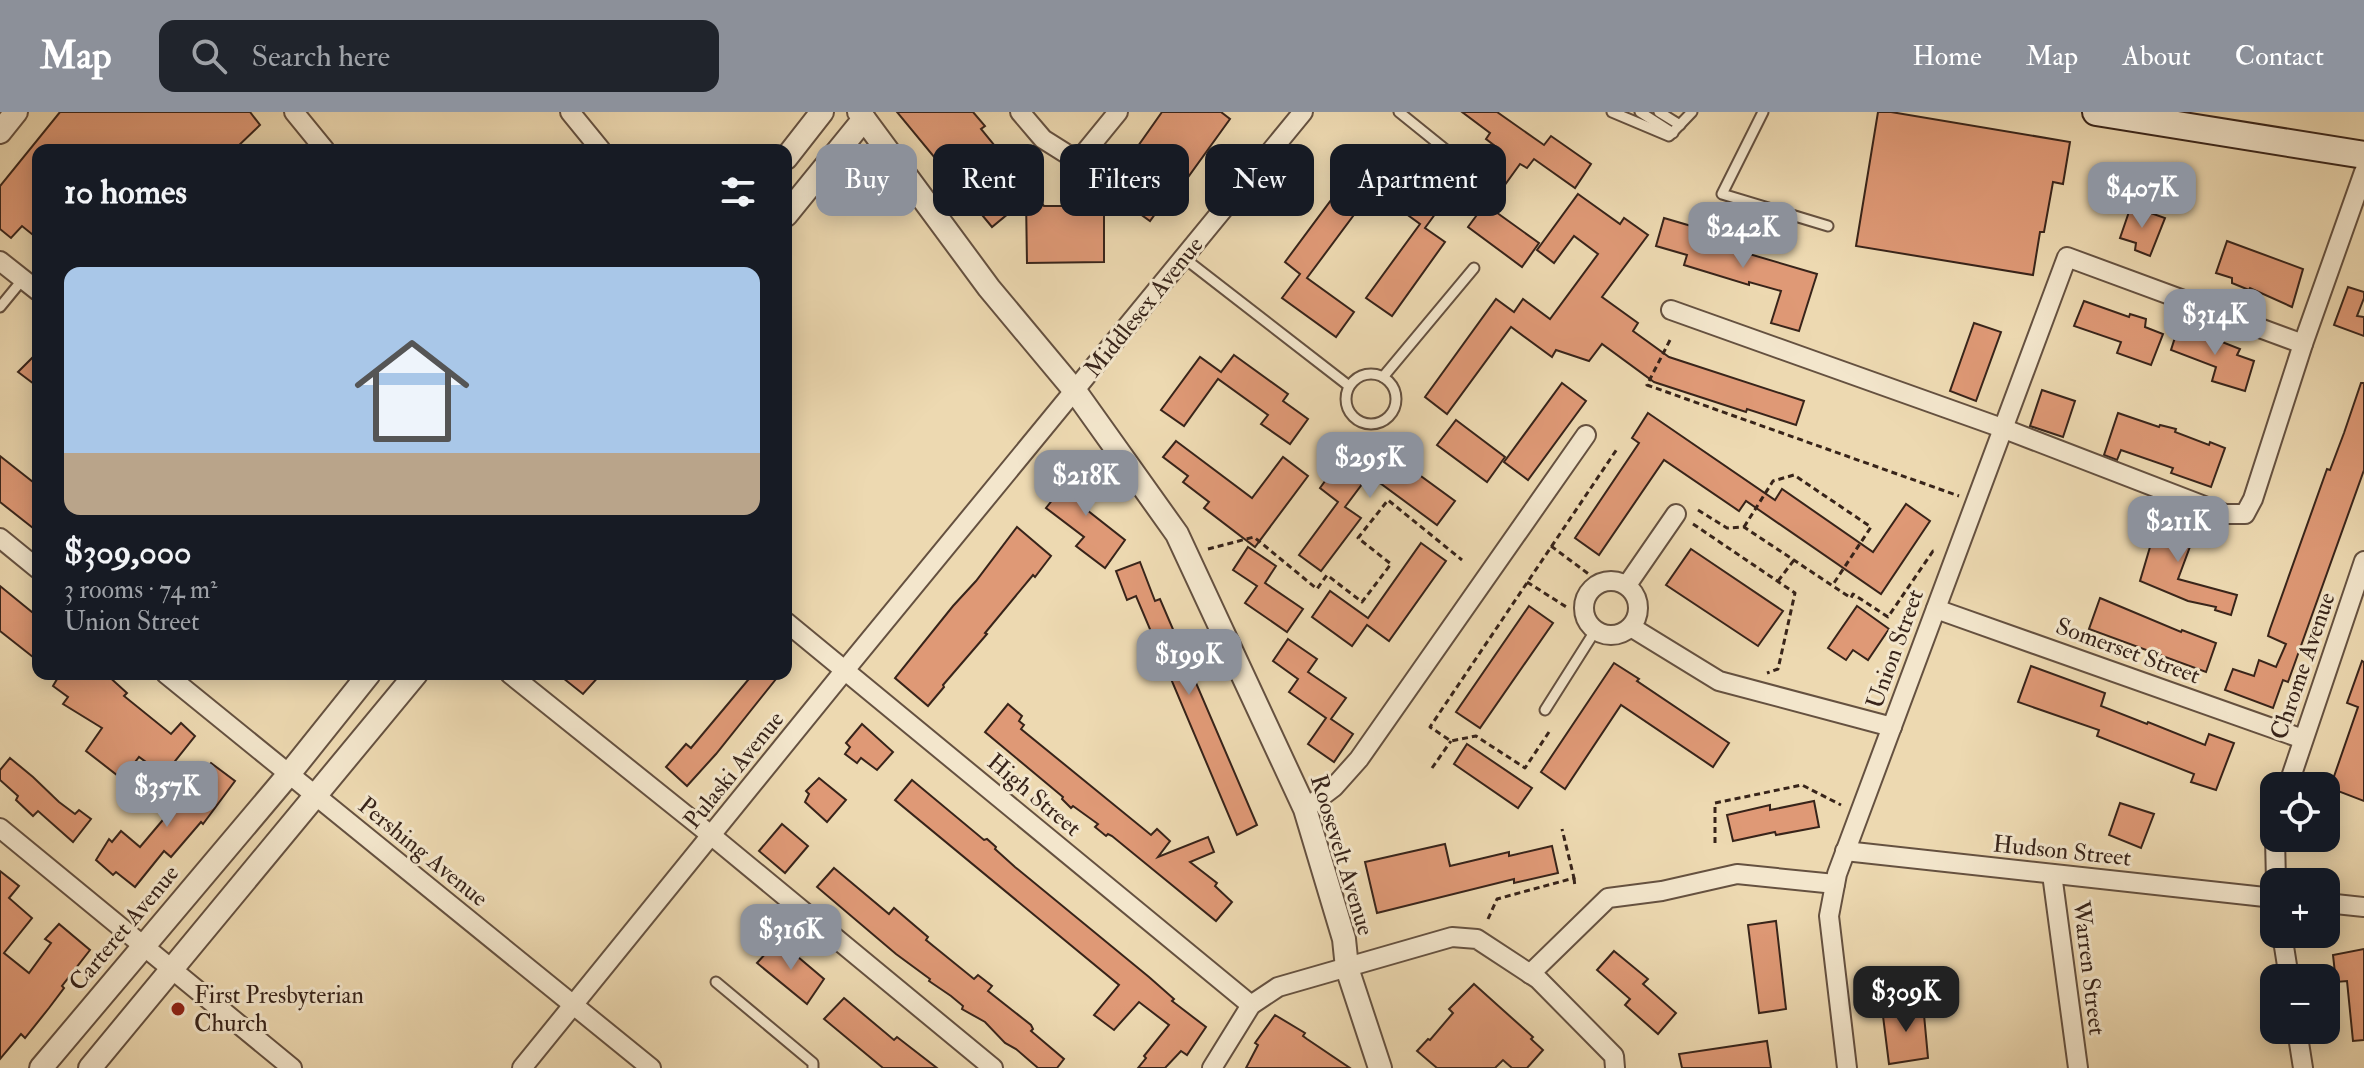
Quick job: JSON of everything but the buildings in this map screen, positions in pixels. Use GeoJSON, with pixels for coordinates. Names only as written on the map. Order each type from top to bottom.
{"type":"FeatureCollection","features":[{"type":"Feature","properties":{"kind":"main road"},"geometry":{"type":"LineString","coordinates":[[2096,112],[2124,114],[2364,155]]}},
{"type":"Feature","properties":{"kind":"street"},"geometry":{"type":"LineString","coordinates":[[294,112],[320,144]]}},
{"type":"Feature","properties":{"kind":"street"},"geometry":{"type":"LineString","coordinates":[[570,112],[596,144]]}},
{"type":"Feature","properties":{"kind":"street"},"geometry":{"type":"LineString","coordinates":[[792,150],[822,112]]}},
{"type":"Feature","properties":{"kind":"street"},"geometry":{"type":"LineString","coordinates":[[1020,112],[1043,139],[1078,161],[1118,112]]}},
{"type":"Feature","properties":{"kind":"street","name":"Middlesex Avenue"},"geometry":{"type":"LineString","coordinates":[[1075,391],[1303,112]]}},
{"type":"Feature","properties":{"kind":"street"},"geometry":{"type":"LineString","coordinates":[[792,207],[865,114]]}},
{"type":"Feature","properties":{"kind":"street","name":"Roosevelt Avenue"},"geometry":{"type":"LineString","coordinates":[[865,114],[989,288],[1075,391],[1177,534],[1305,809],[1344,939],[1347,968],[1380,1068]]}},
{"type":"Feature","properties":{"kind":"street"},"geometry":{"type":"LineString","coordinates":[[1671,310],[2002,428],[2225,514],[2245,514],[2253,499],[2303,344],[2364,172]]}},
{"type":"Feature","properties":{"kind":"street","name":"Union Street"},"geometry":{"type":"LineString","coordinates":[[1847,1068],[1829,916],[1835,884],[2067,257],[2303,344]]}},
{"type":"Feature","properties":{"kind":"street"},"geometry":{"type":"LineString","coordinates":[[0,261],[31,285]]}},
{"type":"Feature","properties":{"kind":"street","name":"Pulaski Avenue"},"geometry":{"type":"LineString","coordinates":[[522,1068],[1075,391]]}},
{"type":"Feature","properties":{"kind":"street"},"geometry":{"type":"LineString","coordinates":[[1305,809],[1334,787],[1359,759],[1586,435]]}},
{"type":"Feature","properties":{"kind":"street"},"geometry":{"type":"LineString","coordinates":[[1627,585],[1683,518]]}},
{"type":"Feature","properties":{"kind":"street"},"geometry":{"type":"LineString","coordinates":[[0,538],[32,564]]}},
{"type":"Feature","properties":{"kind":"street","name":"Chrome Avenue"},"geometry":{"type":"LineString","coordinates":[[2292,772],[2364,561]]}},
{"type":"Feature","properties":{"kind":"street"},"geometry":{"type":"LineString","coordinates":[[1613,580],[1627,585],[1635,593],[1638,604],[1638,616],[1631,627],[1618,635],[1606,636],[1595,631],[1584,615],[1586,595],[1601,582],[1613,580]]}},
{"type":"Feature","properties":{"kind":"street","name":"Somerset Street"},"geometry":{"type":"LineString","coordinates":[[1936,609],[2303,739]]}},
{"type":"Feature","properties":{"kind":"street","name":"High Street"},"geometry":{"type":"LineString","coordinates":[[792,627],[1251,1005]]}},
{"type":"Feature","properties":{"kind":"street"},"geometry":{"type":"LineString","coordinates":[[1631,627],[1719,681],[1892,727]]}},
{"type":"Feature","properties":{"kind":"street","name":"Pershing Avenue"},"geometry":{"type":"LineString","coordinates":[[173,680],[651,1068]]}},
{"type":"Feature","properties":{"kind":"street","name":"Carteret Avenue"},"geometry":{"type":"LineString","coordinates":[[41,1068],[364,680]]}},
{"type":"Feature","properties":{"kind":"street"},"geometry":{"type":"LineString","coordinates":[[90,1068],[411,680]]}},
{"type":"Feature","properties":{"kind":"street"},"geometry":{"type":"LineString","coordinates":[[517,680],[993,1068]]}},
{"type":"Feature","properties":{"kind":"street"},"geometry":{"type":"LineString","coordinates":[[0,828],[292,1068]]}},
{"type":"Feature","properties":{"kind":"street","name":"Hudson Street"},"geometry":{"type":"LineString","coordinates":[[1845,851],[2260,896]]}},
{"type":"Feature","properties":{"kind":"street"},"geometry":{"type":"LineString","coordinates":[[1530,974],[1608,898],[1662,891],[1737,874],[1835,884]]}},
{"type":"Feature","properties":{"kind":"street","name":"Warren Street"},"geometry":{"type":"LineString","coordinates":[[2052,874],[2078,1068]]}},
{"type":"Feature","properties":{"kind":"street"},"geometry":{"type":"LineString","coordinates":[[2340,904],[2364,907]]}},
{"type":"Feature","properties":{"kind":"street"},"geometry":{"type":"LineString","coordinates":[[1212,1068],[1251,1005],[1278,987],[1452,937],[1477,939],[1538,979],[1614,1056],[1615,1068]]}},
{"type":"Feature","properties":{"kind":"street"},"geometry":{"type":"LineString","coordinates":[[2299,1044],[2303,1068]]}},
{"type":"Feature","properties":{"kind":"lane"},"geometry":{"type":"LineString","coordinates":[[1399,112],[1439,144]]}},
{"type":"Feature","properties":{"kind":"lane"},"geometry":{"type":"LineString","coordinates":[[1612,112],[1669,136],[1692,112]]}},
{"type":"Feature","properties":{"kind":"lane"},"geometry":{"type":"LineString","coordinates":[[1640,112],[1676,129]]}},
{"type":"Feature","properties":{"kind":"lane"},"geometry":{"type":"LineString","coordinates":[[1659,112],[1676,129]]}},
{"type":"Feature","properties":{"kind":"lane"},"geometry":{"type":"LineString","coordinates":[[1763,112],[1722,194],[1828,226]]}},
{"type":"Feature","properties":{"kind":"lane"},"geometry":{"type":"LineString","coordinates":[[1184,258],[1349,386]]}},
{"type":"Feature","properties":{"kind":"lane"},"geometry":{"type":"LineString","coordinates":[[1383,377],[1474,268]]}},
{"type":"Feature","properties":{"kind":"lane"},"geometry":{"type":"LineString","coordinates":[[0,307],[31,285]]}},
{"type":"Feature","properties":{"kind":"lane"},"geometry":{"type":"LineString","coordinates":[[1362,375],[1383,377],[1394,388],[1395,409],[1389,418],[1380,423],[1369,425],[1359,422],[1347,408],[1345,397],[1349,386],[1362,375]]}},
{"type":"Feature","properties":{"kind":"lane"},"geometry":{"type":"LineString","coordinates":[[1545,710],[1595,631]]}},
{"type":"Feature","properties":{"kind":"lane"},"geometry":{"type":"LineString","coordinates":[[716,982],[813,1063],[813,1068]]}},
{"type":"Feature","properties":{"kind":"path"},"geometry":{"type":"LineString","coordinates":[[1670,340],[1647,385],[1962,497]]}},
{"type":"Feature","properties":{"kind":"path"},"geometry":{"type":"LineString","coordinates":[[1451,741],[1430,727],[1617,449]]}},
{"type":"Feature","properties":{"kind":"path"},"geometry":{"type":"LineString","coordinates":[[1744,527],[1773,481],[1794,475],[1871,527],[1832,586]]}},
{"type":"Feature","properties":{"kind":"path"},"geometry":{"type":"LineString","coordinates":[[1208,549],[1254,537],[1317,589],[1327,575],[1362,602],[1391,564],[1358,538],[1388,500],[1462,560]]}},
{"type":"Feature","properties":{"kind":"path"},"geometry":{"type":"LineString","coordinates":[[1698,510],[1727,528],[1744,527],[1851,598],[1853,594],[1888,617],[1933,551],[1941,556]]}},
{"type":"Feature","properties":{"kind":"path"},"geometry":{"type":"LineString","coordinates":[[1683,518],[1795,593],[1778,669],[1766,673]]}},
{"type":"Feature","properties":{"kind":"path"},"geometry":{"type":"LineString","coordinates":[[1551,546],[1590,575]]}},
{"type":"Feature","properties":{"kind":"path"},"geometry":{"type":"LineString","coordinates":[[1778,581],[1794,560]]}},
{"type":"Feature","properties":{"kind":"path"},"geometry":{"type":"LineString","coordinates":[[1527,582],[1568,608]]}},
{"type":"Feature","properties":{"kind":"path"},"geometry":{"type":"LineString","coordinates":[[1432,768],[1451,741],[1476,736],[1525,768],[1549,732]]}},
{"type":"Feature","properties":{"kind":"path"},"geometry":{"type":"LineString","coordinates":[[1715,843],[1715,803],[1802,785],[1853,811]]}},
{"type":"Feature","properties":{"kind":"path"},"geometry":{"type":"LineString","coordinates":[[1562,829],[1575,887]]}},
{"type":"Feature","properties":{"kind":"path"},"geometry":{"type":"LineString","coordinates":[[1488,919],[1497,899],[1574,878]]}},
{"type":"Feature","properties":{"kind":"place","name":"First Presbyterian Church"},"geometry":{"type":"Point","coordinates":[178,1009]}}]}
